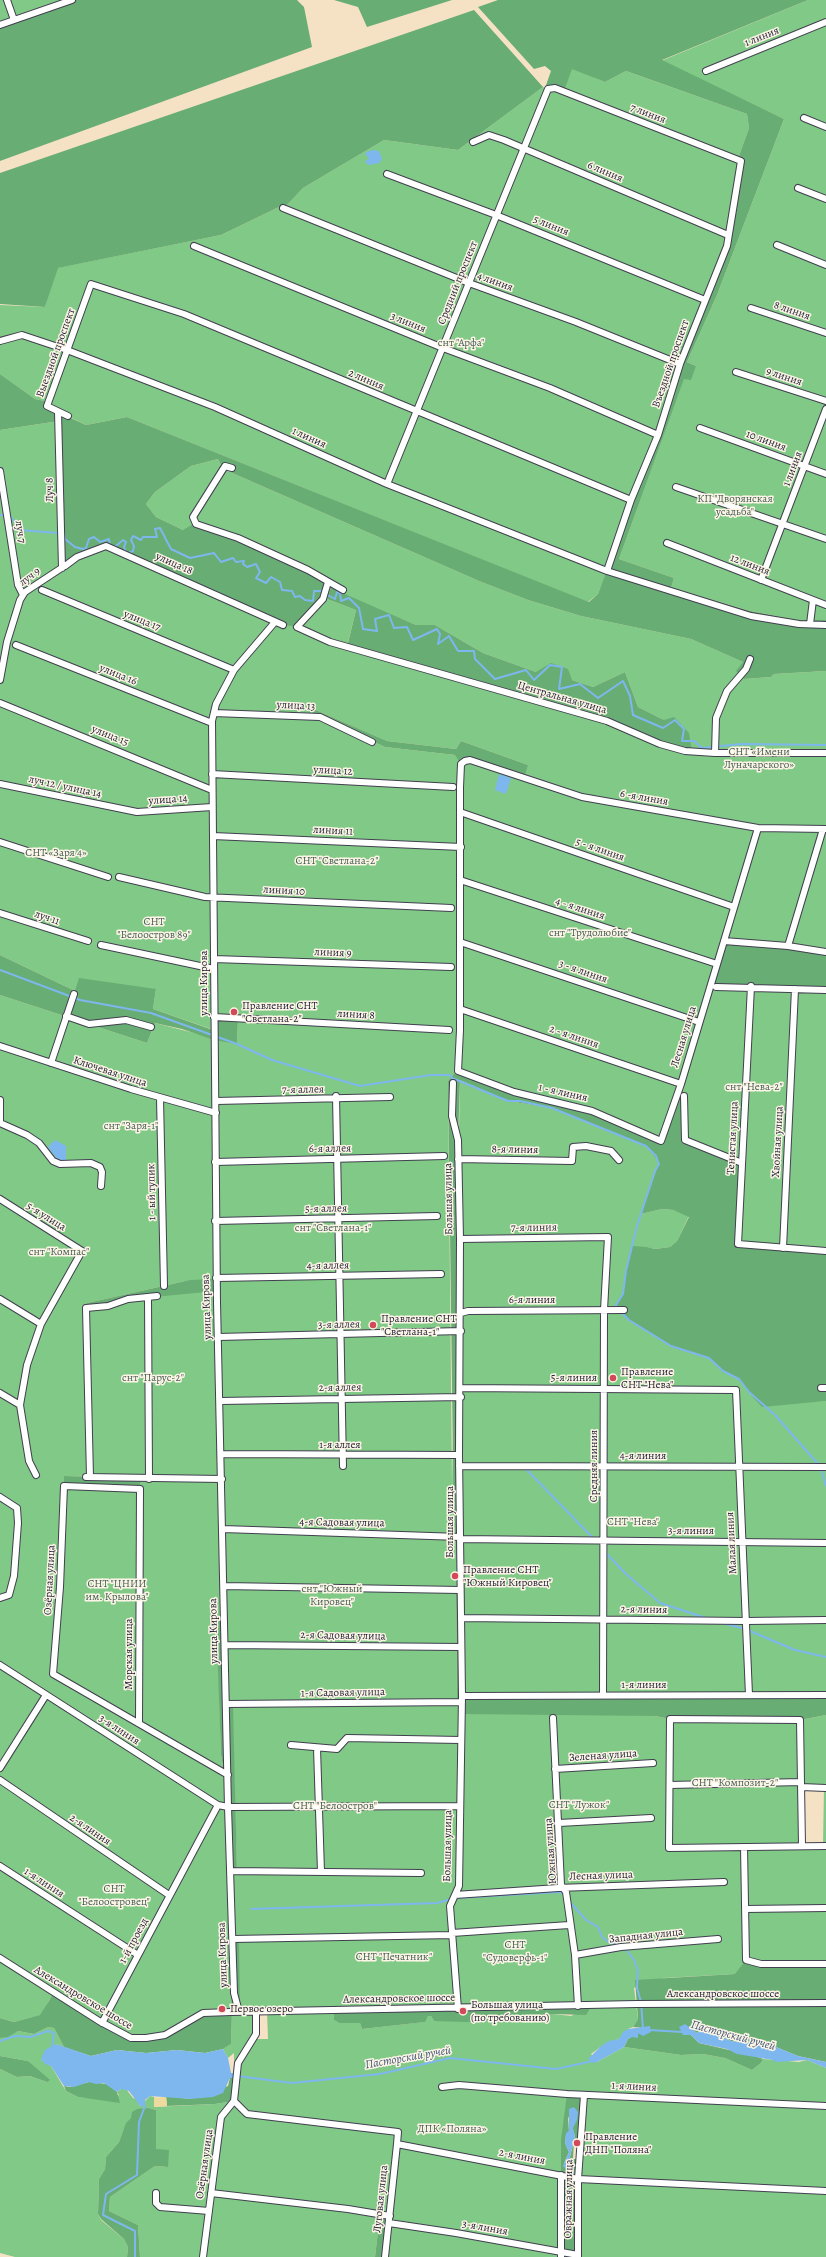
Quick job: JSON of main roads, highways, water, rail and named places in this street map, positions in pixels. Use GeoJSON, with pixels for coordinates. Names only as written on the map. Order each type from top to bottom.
{"type":"FeatureCollection","features":[{"type":"Feature","properties":{"kind":"water"},"geometry":{"type":"Polygon","coordinates":[[[372,150],[379,151],[382,159],[379,163],[369,165],[365,161],[369,159],[365,153],[372,150]]]}},
{"type":"Feature","properties":{"kind":"water"},"geometry":{"type":"Polygon","coordinates":[[[499,774],[511,778],[506,794],[495,790],[499,774]]]}},
{"type":"Feature","properties":{"kind":"water"},"geometry":{"type":"Polygon","coordinates":[[[55,1140],[66,1146],[66,1161],[57,1159],[48,1147],[55,1140]]]}},
{"type":"Feature","properties":{"kind":"water"},"geometry":{"type":"Polygon","coordinates":[[[685,2024],[697,2033],[704,2028],[731,2041],[776,2047],[798,2056],[826,2062],[826,2068],[807,2060],[776,2062],[773,2060],[737,2054],[727,2049],[699,2043],[691,2035],[683,2035],[679,2027],[685,2024]]]}},
{"type":"Feature","properties":{"kind":"water"},"geometry":{"type":"Polygon","coordinates":[[[650,2026],[651,2032],[643,2036],[638,2033],[638,2038],[632,2037],[628,2039],[624,2047],[597,2062],[593,2063],[588,2059],[601,2046],[609,2041],[619,2039],[623,2032],[628,2029],[650,2026]]]}},
{"type":"Feature","properties":{"kind":"water"},"geometry":{"type":"Polygon","coordinates":[[[56,2044],[91,2056],[117,2050],[146,2053],[177,2050],[205,2053],[223,2049],[228,2058],[231,2073],[235,2073],[235,2078],[230,2078],[223,2093],[213,2097],[190,2099],[150,2096],[145,2100],[145,2105],[141,2107],[129,2091],[121,2089],[117,2092],[104,2083],[96,2084],[89,2082],[74,2087],[64,2086],[51,2066],[45,2064],[41,2059],[45,2050],[56,2044]]]}},
{"type":"Feature","properties":{"kind":"water"},"geometry":{"type":"Polygon","coordinates":[[[574,2107],[578,2112],[577,2120],[573,2128],[575,2136],[569,2161],[572,2168],[567,2170],[563,2166],[569,2152],[565,2143],[566,2133],[569,2131],[569,2109],[574,2107]]]}},
{"type":"Feature","properties":{"kind":"waterway"},"geometry":{"type":"LineString","coordinates":[[11,517],[20,530],[57,533]]}},
{"type":"Feature","properties":{"kind":"waterway"},"geometry":{"type":"LineString","coordinates":[[64,533],[65,539],[75,547],[83,549],[86,548],[89,539],[94,537],[100,542],[109,539],[110,546],[116,546],[123,540],[126,542],[124,547],[126,552],[129,553],[133,551],[134,546],[131,540],[133,536],[141,540],[143,537],[157,537],[155,529],[160,528],[171,549],[190,558],[214,553],[221,562],[233,558],[236,562],[244,561],[243,564],[247,567],[256,564],[260,572],[256,578],[266,583],[271,577],[280,582],[282,590],[292,591],[295,597],[300,596],[305,600],[313,601],[314,591],[321,591]]}},
{"type":"Feature","properties":{"kind":"waterway"},"geometry":{"type":"LineString","coordinates":[[326,594],[335,599],[337,592],[340,593],[341,601],[349,598],[359,608],[363,629],[377,631],[375,619],[389,615],[394,628],[407,627],[413,640],[437,629],[440,634],[438,644],[449,636],[458,651],[474,651],[475,659],[495,679],[526,670],[534,680],[550,665],[562,667],[559,689],[580,684],[598,698],[623,681],[630,696],[633,715],[663,728],[675,720],[684,729],[682,741],[694,741],[702,748],[741,744],[826,745]]}},
{"type":"Feature","properties":{"kind":"waterway"},"geometry":{"type":"LineString","coordinates":[[0,970],[80,1000],[151,1013],[237,1044],[272,1060],[360,1086],[431,1075],[450,1075],[452,1078],[508,1101],[520,1101],[552,1108],[646,1146],[656,1156],[659,1164],[655,1171],[637,1226],[626,1271],[623,1294],[616,1305],[618,1309]]}},
{"type":"Feature","properties":{"kind":"waterway"},"geometry":{"type":"LineString","coordinates":[[621,1312],[629,1320],[671,1346],[709,1358],[723,1371],[739,1379],[749,1392],[775,1415],[818,1464]]}},
{"type":"Feature","properties":{"kind":"waterway"},"geometry":{"type":"LineString","coordinates":[[525,1468],[593,1538]]}},
{"type":"Feature","properties":{"kind":"waterway"},"geometry":{"type":"LineString","coordinates":[[821,1469],[826,1486]]}},
{"type":"Feature","properties":{"kind":"waterway"},"geometry":{"type":"LineString","coordinates":[[605,1552],[625,1573],[660,1603],[706,1618]]}},
{"type":"Feature","properties":{"kind":"waterway"},"geometry":{"type":"LineString","coordinates":[[722,1623],[745,1629],[795,1650],[826,1657]]}},
{"type":"Feature","properties":{"kind":"waterway"},"geometry":{"type":"LineString","coordinates":[[455,1898],[560,1892],[566,1895]]}},
{"type":"Feature","properties":{"kind":"waterway"},"geometry":{"type":"LineString","coordinates":[[251,1909],[437,1903],[451,1899]]}},
{"type":"Feature","properties":{"kind":"waterway"},"geometry":{"type":"LineString","coordinates":[[569,1901],[586,1920],[598,1927],[602,1937],[610,1943],[619,1945]]}},
{"type":"Feature","properties":{"kind":"waterway"},"geometry":{"type":"LineString","coordinates":[[625,1948],[634,1960],[638,1971],[637,1988],[641,2002],[643,2029]]}},
{"type":"Feature","properties":{"kind":"waterway","name":"Пасторский ручей"},"geometry":{"type":"LineString","coordinates":[[649,2030],[682,2032]]}},
{"type":"Feature","properties":{"kind":"waterway","name":"Пасторский ручей"},"geometry":{"type":"LineString","coordinates":[[0,2041],[15,2036],[30,2037],[48,2031],[54,2033],[52,2046],[54,2047]]}},
{"type":"Feature","properties":{"kind":"waterway","name":"Пасторский ручей"},"geometry":{"type":"LineString","coordinates":[[237,2076],[292,2083],[380,2074],[450,2058],[556,2069],[593,2061]]}},
{"type":"Feature","properties":{"kind":"waterway"},"geometry":{"type":"LineString","coordinates":[[135,2257],[135,2231],[103,2215],[106,2194],[137,2175],[139,2122],[145,2106]]}},
{"type":"Feature","properties":{"kind":"place","name":"Правление СНТ \"Светлана-2\""},"geometry":{"type":"Point","coordinates":[234,1012]}},
{"type":"Feature","properties":{"kind":"place","name":"Правление СНТ \"Светлана-1\""},"geometry":{"type":"Point","coordinates":[373,1325]}},
{"type":"Feature","properties":{"kind":"place","name":"Правление СНТ \"Нева\""},"geometry":{"type":"Point","coordinates":[613,1378]}},
{"type":"Feature","properties":{"kind":"place","name":"Правление СНТ \"Южный Кировец\""},"geometry":{"type":"Point","coordinates":[455,1576]}},
{"type":"Feature","properties":{"kind":"place","name":"Первое озеро"},"geometry":{"type":"Point","coordinates":[222,2009]}},
{"type":"Feature","properties":{"kind":"place","name":"Большая улица (по требованию)"},"geometry":{"type":"Point","coordinates":[463,2011]}},
{"type":"Feature","properties":{"kind":"place","name":"Правление ДНП \"Поляна\""},"geometry":{"type":"Point","coordinates":[577,2143]}},
{"type":"Feature","properties":{"kind":"park label","name":"снт \"Арфа\""},"geometry":{"type":"Point","coordinates":[461,343]}},
{"type":"Feature","properties":{"kind":"park label","name":"КП \"Дворянская усадьба\""},"geometry":{"type":"Point","coordinates":[735,505]}},
{"type":"Feature","properties":{"kind":"park label","name":"СНТ «Имени Луначарского»"},"geometry":{"type":"Point","coordinates":[759,758]}},
{"type":"Feature","properties":{"kind":"park label","name":"СНТ «Заря 4»"},"geometry":{"type":"Point","coordinates":[56,853]}},
{"type":"Feature","properties":{"kind":"park label","name":"СНТ \"Светлана-2\""},"geometry":{"type":"Point","coordinates":[337,861]}},
{"type":"Feature","properties":{"kind":"park label","name":"СНТ \"Белоостров 89\""},"geometry":{"type":"Point","coordinates":[154,928]}},
{"type":"Feature","properties":{"kind":"park label","name":"снт \"Трудолюбие\""},"geometry":{"type":"Point","coordinates":[590,933]}},
{"type":"Feature","properties":{"kind":"park label","name":"снт \"Нева-2\""},"geometry":{"type":"Point","coordinates":[754,1087]}},
{"type":"Feature","properties":{"kind":"park label","name":"снт \"Заря-1\""},"geometry":{"type":"Point","coordinates":[131,1126]}},
{"type":"Feature","properties":{"kind":"park label","name":"снт \"Светлана-1\""},"geometry":{"type":"Point","coordinates":[333,1228]}},
{"type":"Feature","properties":{"kind":"park label","name":"снт \"Компас\""},"geometry":{"type":"Point","coordinates":[59,1252]}},
{"type":"Feature","properties":{"kind":"park label","name":"снт \"Парус-2\""},"geometry":{"type":"Point","coordinates":[153,1378]}},
{"type":"Feature","properties":{"kind":"park label","name":"СНТ \"Нева\""},"geometry":{"type":"Point","coordinates":[633,1522]}},
{"type":"Feature","properties":{"kind":"park label","name":"СНТ \"ЦНИИ им. Крылова\""},"geometry":{"type":"Point","coordinates":[117,1590]}},
{"type":"Feature","properties":{"kind":"park label","name":"снт \"Южный Кировец\""},"geometry":{"type":"Point","coordinates":[332,1595]}},
{"type":"Feature","properties":{"kind":"park label","name":"СНТ \"Композит-2\""},"geometry":{"type":"Point","coordinates":[735,1783]}},
{"type":"Feature","properties":{"kind":"park label","name":"СНТ \"Лужок\""},"geometry":{"type":"Point","coordinates":[579,1805]}},
{"type":"Feature","properties":{"kind":"park label","name":"СНТ \"Белоостров\""},"geometry":{"type":"Point","coordinates":[335,1806]}},
{"type":"Feature","properties":{"kind":"park label","name":"СНТ \"Белоостровец\""},"geometry":{"type":"Point","coordinates":[114,1895]}},
{"type":"Feature","properties":{"kind":"park label","name":"СНТ \"Судоверфь-1\""},"geometry":{"type":"Point","coordinates":[515,1951]}},
{"type":"Feature","properties":{"kind":"park label","name":"СНТ \"Печатник\""},"geometry":{"type":"Point","coordinates":[394,1957]}},
{"type":"Feature","properties":{"kind":"park label","name":"ДПК «Поляна»"},"geometry":{"type":"Point","coordinates":[452,2129]}}]}
